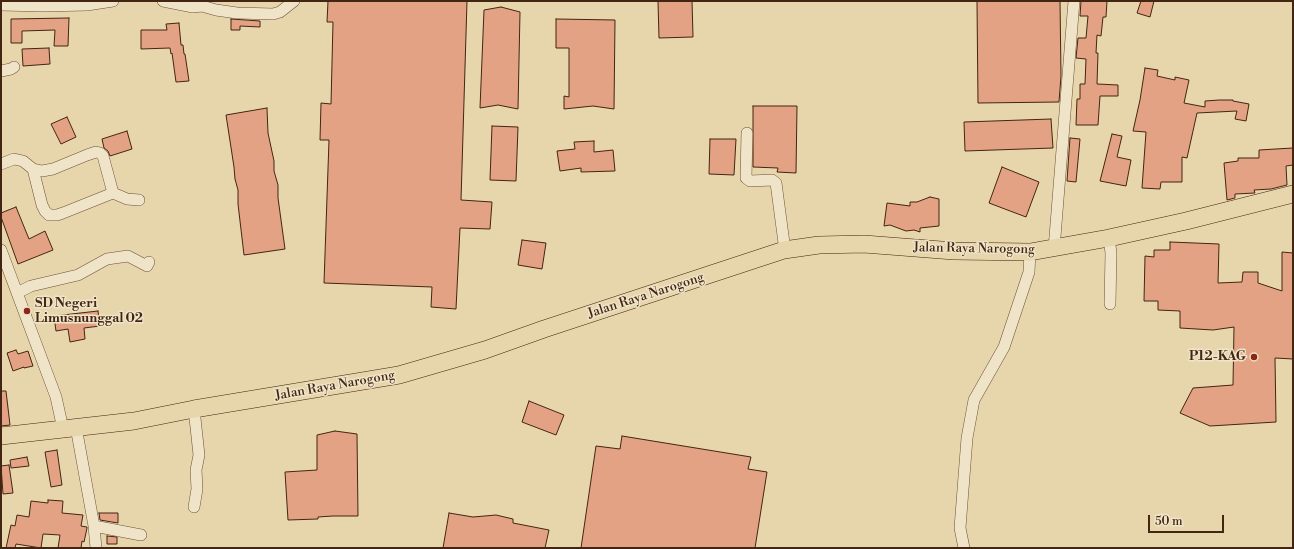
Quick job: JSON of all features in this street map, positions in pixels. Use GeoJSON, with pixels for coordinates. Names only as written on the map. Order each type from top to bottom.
{"type":"FeatureCollection","features":[{"type":"Feature","properties":{"kind":"main road","name":"Jalan Raya Narogong"},"geometry":{"type":"LineString","coordinates":[[1,436],[134,421],[194,409],[399,375],[485,350],[784,250],[819,245],[864,244],[954,251],[1030,252],[1054,249],[1109,238],[1186,221],[1293,194]]}},
{"type":"Feature","properties":{"kind":"street"},"geometry":{"type":"LineString","coordinates":[[1,5],[28,3],[87,5],[113,1]]}},
{"type":"Feature","properties":{"kind":"street"},"geometry":{"type":"LineString","coordinates":[[163,1],[193,7],[204,4],[216,10],[237,13],[273,14],[280,12],[294,1]]}},
{"type":"Feature","properties":{"kind":"street"},"geometry":{"type":"LineString","coordinates":[[1054,249],[1074,1]]}},
{"type":"Feature","properties":{"kind":"street"},"geometry":{"type":"LineString","coordinates":[[1,72],[11,69],[14,66]]}},
{"type":"Feature","properties":{"kind":"street"},"geometry":{"type":"LineString","coordinates":[[748,133],[746,178],[750,181],[772,180],[776,183],[784,250]]}},
{"type":"Feature","properties":{"kind":"street"},"geometry":{"type":"LineString","coordinates":[[1,164],[14,159],[23,162],[33,169],[42,171],[96,152],[100,153],[103,156],[114,192],[127,199],[139,200]]}},
{"type":"Feature","properties":{"kind":"street"},"geometry":{"type":"LineString","coordinates":[[33,169],[42,205],[49,215],[63,213],[114,192]]}},
{"type":"Feature","properties":{"kind":"street"},"geometry":{"type":"LineString","coordinates":[[1109,238],[1111,253],[1110,304]]}},
{"type":"Feature","properties":{"kind":"street"},"geometry":{"type":"LineString","coordinates":[[1,250],[56,397],[70,428],[94,526],[96,548]]}},
{"type":"Feature","properties":{"kind":"street"},"geometry":{"type":"LineString","coordinates":[[964,548],[960,528],[967,438],[974,400],[1004,347],[1029,272],[1030,252]]}},
{"type":"Feature","properties":{"kind":"street"},"geometry":{"type":"LineString","coordinates":[[17,293],[31,286],[78,275],[107,258],[128,256],[147,266],[149,262]]}},
{"type":"Feature","properties":{"kind":"street"},"geometry":{"type":"LineString","coordinates":[[194,409],[199,455],[196,470],[197,489],[194,507]]}},
{"type":"Feature","properties":{"kind":"street"},"geometry":{"type":"LineString","coordinates":[[94,526],[141,535]]}},
{"type":"Feature","properties":{"kind":"building"},"geometry":{"type":"Polygon","coordinates":[[[328,1],[467,1],[461,200],[492,202],[490,229],[460,228],[456,309],[431,307],[432,287],[324,283],[329,140],[320,140],[321,103],[331,104],[333,22],[327,22],[328,1]]]}},
{"type":"Feature","properties":{"kind":"building"},"geometry":{"type":"Polygon","coordinates":[[[658,1],[692,1],[693,37],[659,38],[658,1]]]}},
{"type":"Feature","properties":{"kind":"building"},"geometry":{"type":"Polygon","coordinates":[[[977,1],[1060,1],[1061,76],[1059,102],[978,103],[977,1]]]}},
{"type":"Feature","properties":{"kind":"building"},"geometry":{"type":"Polygon","coordinates":[[[1081,1],[1107,1],[1106,17],[1103,17],[1101,36],[1097,35],[1097,84],[1118,85],[1118,96],[1100,96],[1098,125],[1076,125],[1077,99],[1080,99],[1080,84],[1085,84],[1086,59],[1076,58],[1078,38],[1086,38],[1088,16],[1080,16],[1081,1]]]}},
{"type":"Feature","properties":{"kind":"building"},"geometry":{"type":"Polygon","coordinates":[[[1141,1],[1154,1],[1150,17],[1137,13],[1141,1]]]}},
{"type":"Feature","properties":{"kind":"building"},"geometry":{"type":"Polygon","coordinates":[[[501,7],[520,12],[518,109],[498,105],[480,108],[484,10],[501,7]]]}},
{"type":"Feature","properties":{"kind":"building"},"geometry":{"type":"Polygon","coordinates":[[[69,18],[68,46],[54,46],[55,30],[22,31],[22,43],[11,43],[11,19],[69,18]]]}},
{"type":"Feature","properties":{"kind":"building"},"geometry":{"type":"Polygon","coordinates":[[[231,19],[260,21],[260,27],[240,26],[240,30],[231,30],[231,19]]]}},
{"type":"Feature","properties":{"kind":"building"},"geometry":{"type":"Polygon","coordinates":[[[556,19],[615,20],[614,109],[593,106],[564,109],[564,96],[569,97],[569,48],[556,48],[556,19]]]}},
{"type":"Feature","properties":{"kind":"building"},"geometry":{"type":"Polygon","coordinates":[[[179,23],[181,45],[183,45],[185,54],[189,81],[176,82],[170,48],[141,49],[141,30],[167,30],[166,24],[179,23]]]}},
{"type":"Feature","properties":{"kind":"building"},"geometry":{"type":"Polygon","coordinates":[[[49,48],[50,64],[23,66],[22,49],[49,48]]]}},
{"type":"Feature","properties":{"kind":"building"},"geometry":{"type":"Polygon","coordinates":[[[1145,68],[1158,70],[1157,76],[1175,80],[1175,77],[1189,80],[1184,103],[1205,107],[1205,101],[1233,100],[1249,104],[1246,121],[1235,119],[1237,111],[1197,113],[1187,158],[1182,157],[1182,182],[1161,182],[1160,189],[1142,188],[1146,132],[1133,131],[1145,68]]]}},
{"type":"Feature","properties":{"kind":"building"},"geometry":{"type":"Polygon","coordinates":[[[753,106],[797,106],[796,173],[777,172],[778,168],[753,167],[753,106]]]}},
{"type":"Feature","properties":{"kind":"building"},"geometry":{"type":"Polygon","coordinates":[[[267,108],[268,133],[274,161],[274,171],[278,185],[278,198],[285,249],[244,255],[238,204],[238,190],[235,179],[226,115],[267,108]]]}},
{"type":"Feature","properties":{"kind":"building"},"geometry":{"type":"Polygon","coordinates":[[[67,117],[76,137],[61,144],[51,124],[67,117]]]}},
{"type":"Feature","properties":{"kind":"building"},"geometry":{"type":"Polygon","coordinates":[[[1051,119],[1053,148],[965,151],[964,122],[1051,119]]]}},
{"type":"Feature","properties":{"kind":"building"},"geometry":{"type":"Polygon","coordinates":[[[492,126],[518,127],[516,181],[490,180],[492,126]]]}},
{"type":"Feature","properties":{"kind":"building"},"geometry":{"type":"Polygon","coordinates":[[[127,131],[132,149],[110,156],[108,151],[104,148],[102,139],[127,131]]]}},
{"type":"Feature","properties":{"kind":"building"},"geometry":{"type":"Polygon","coordinates":[[[1112,134],[1122,136],[1117,157],[1131,160],[1126,186],[1100,181],[1112,134]]]}},
{"type":"Feature","properties":{"kind":"building"},"geometry":{"type":"Polygon","coordinates":[[[1070,138],[1080,139],[1076,182],[1067,181],[1070,138]]]}},
{"type":"Feature","properties":{"kind":"building"},"geometry":{"type":"Polygon","coordinates":[[[710,139],[736,139],[734,175],[709,174],[710,139]]]}},
{"type":"Feature","properties":{"kind":"building"},"geometry":{"type":"Polygon","coordinates":[[[594,141],[594,152],[613,150],[615,171],[581,172],[581,168],[560,171],[557,151],[575,149],[574,142],[594,141]]]}},
{"type":"Feature","properties":{"kind":"building"},"geometry":{"type":"Polygon","coordinates":[[[1293,148],[1293,165],[1286,166],[1287,185],[1271,189],[1254,190],[1255,193],[1235,194],[1235,198],[1227,200],[1224,163],[1238,161],[1238,158],[1259,158],[1259,150],[1293,148]]]}},
{"type":"Feature","properties":{"kind":"building"},"geometry":{"type":"Polygon","coordinates":[[[1002,167],[1039,182],[1026,217],[989,203],[1002,167]]]}},
{"type":"Feature","properties":{"kind":"building"},"geometry":{"type":"Polygon","coordinates":[[[930,197],[939,199],[939,226],[920,228],[920,232],[914,230],[906,231],[890,225],[884,226],[887,203],[910,206],[910,202],[917,202],[930,197]]]}},
{"type":"Feature","properties":{"kind":"building"},"geometry":{"type":"Polygon","coordinates":[[[16,207],[29,239],[45,231],[53,250],[18,264],[1,217],[1,213],[16,207]]]}},
{"type":"Feature","properties":{"kind":"building"},"geometry":{"type":"Polygon","coordinates":[[[522,240],[546,243],[542,269],[518,265],[522,240]]]}},
{"type":"Feature","properties":{"kind":"building"},"geometry":{"type":"Polygon","coordinates":[[[1170,242],[1219,244],[1218,283],[1242,282],[1243,272],[1258,272],[1258,283],[1282,291],[1282,252],[1293,253],[1293,359],[1275,358],[1276,422],[1210,426],[1180,413],[1193,388],[1233,385],[1234,327],[1213,330],[1180,328],[1180,311],[1158,310],[1158,301],[1144,301],[1145,256],[1154,257],[1154,250],[1170,250],[1170,242]]]}},
{"type":"Feature","properties":{"kind":"building"},"geometry":{"type":"Polygon","coordinates":[[[98,311],[100,326],[84,328],[85,339],[70,342],[68,329],[56,331],[54,316],[98,311]]]}},
{"type":"Feature","properties":{"kind":"building"},"geometry":{"type":"Polygon","coordinates":[[[16,350],[18,354],[28,351],[33,366],[24,367],[13,371],[7,353],[16,350]]]}},
{"type":"Feature","properties":{"kind":"building"},"geometry":{"type":"Polygon","coordinates":[[[1,391],[6,391],[10,425],[1,426],[1,391]]]}},
{"type":"Feature","properties":{"kind":"building"},"geometry":{"type":"Polygon","coordinates":[[[529,401],[564,415],[556,435],[522,422],[529,401]]]}},
{"type":"Feature","properties":{"kind":"building"},"geometry":{"type":"Polygon","coordinates":[[[335,431],[357,434],[358,516],[333,516],[318,517],[318,519],[288,520],[285,472],[317,470],[317,435],[335,431]]]}},
{"type":"Feature","properties":{"kind":"building"},"geometry":{"type":"Polygon","coordinates":[[[622,436],[751,457],[748,469],[767,472],[755,548],[581,548],[596,446],[620,449],[622,436]]]}},
{"type":"Feature","properties":{"kind":"building"},"geometry":{"type":"Polygon","coordinates":[[[57,450],[62,485],[51,487],[45,452],[57,450]]]}},
{"type":"Feature","properties":{"kind":"building"},"geometry":{"type":"Polygon","coordinates":[[[27,457],[29,466],[11,468],[10,460],[27,457]]]}},
{"type":"Feature","properties":{"kind":"building"},"geometry":{"type":"Polygon","coordinates":[[[9,465],[13,493],[3,494],[1,466],[9,465]]]}},
{"type":"Feature","properties":{"kind":"building"},"geometry":{"type":"Polygon","coordinates":[[[48,500],[63,501],[62,513],[83,515],[81,526],[87,528],[81,548],[58,548],[60,535],[43,534],[41,548],[16,544],[15,548],[6,548],[11,525],[15,526],[17,515],[29,517],[31,501],[48,503],[48,500]]]}},
{"type":"Feature","properties":{"kind":"building"},"geometry":{"type":"Polygon","coordinates":[[[99,513],[118,513],[118,523],[100,520],[99,513]]]}},
{"type":"Feature","properties":{"kind":"building"},"geometry":{"type":"Polygon","coordinates":[[[449,513],[473,517],[496,515],[513,519],[513,523],[549,530],[545,548],[443,548],[449,513]]]}},
{"type":"Feature","properties":{"kind":"building"},"geometry":{"type":"Polygon","coordinates":[[[107,536],[117,537],[117,544],[107,544],[107,536]]]}},
{"type":"Feature","properties":{"kind":"place","name":"SD Negeri Limusnunggal 02"},"geometry":{"type":"Point","coordinates":[27,311]}},
{"type":"Feature","properties":{"kind":"place","name":"P12-KAG"},"geometry":{"type":"Point","coordinates":[1254,357]}}]}
